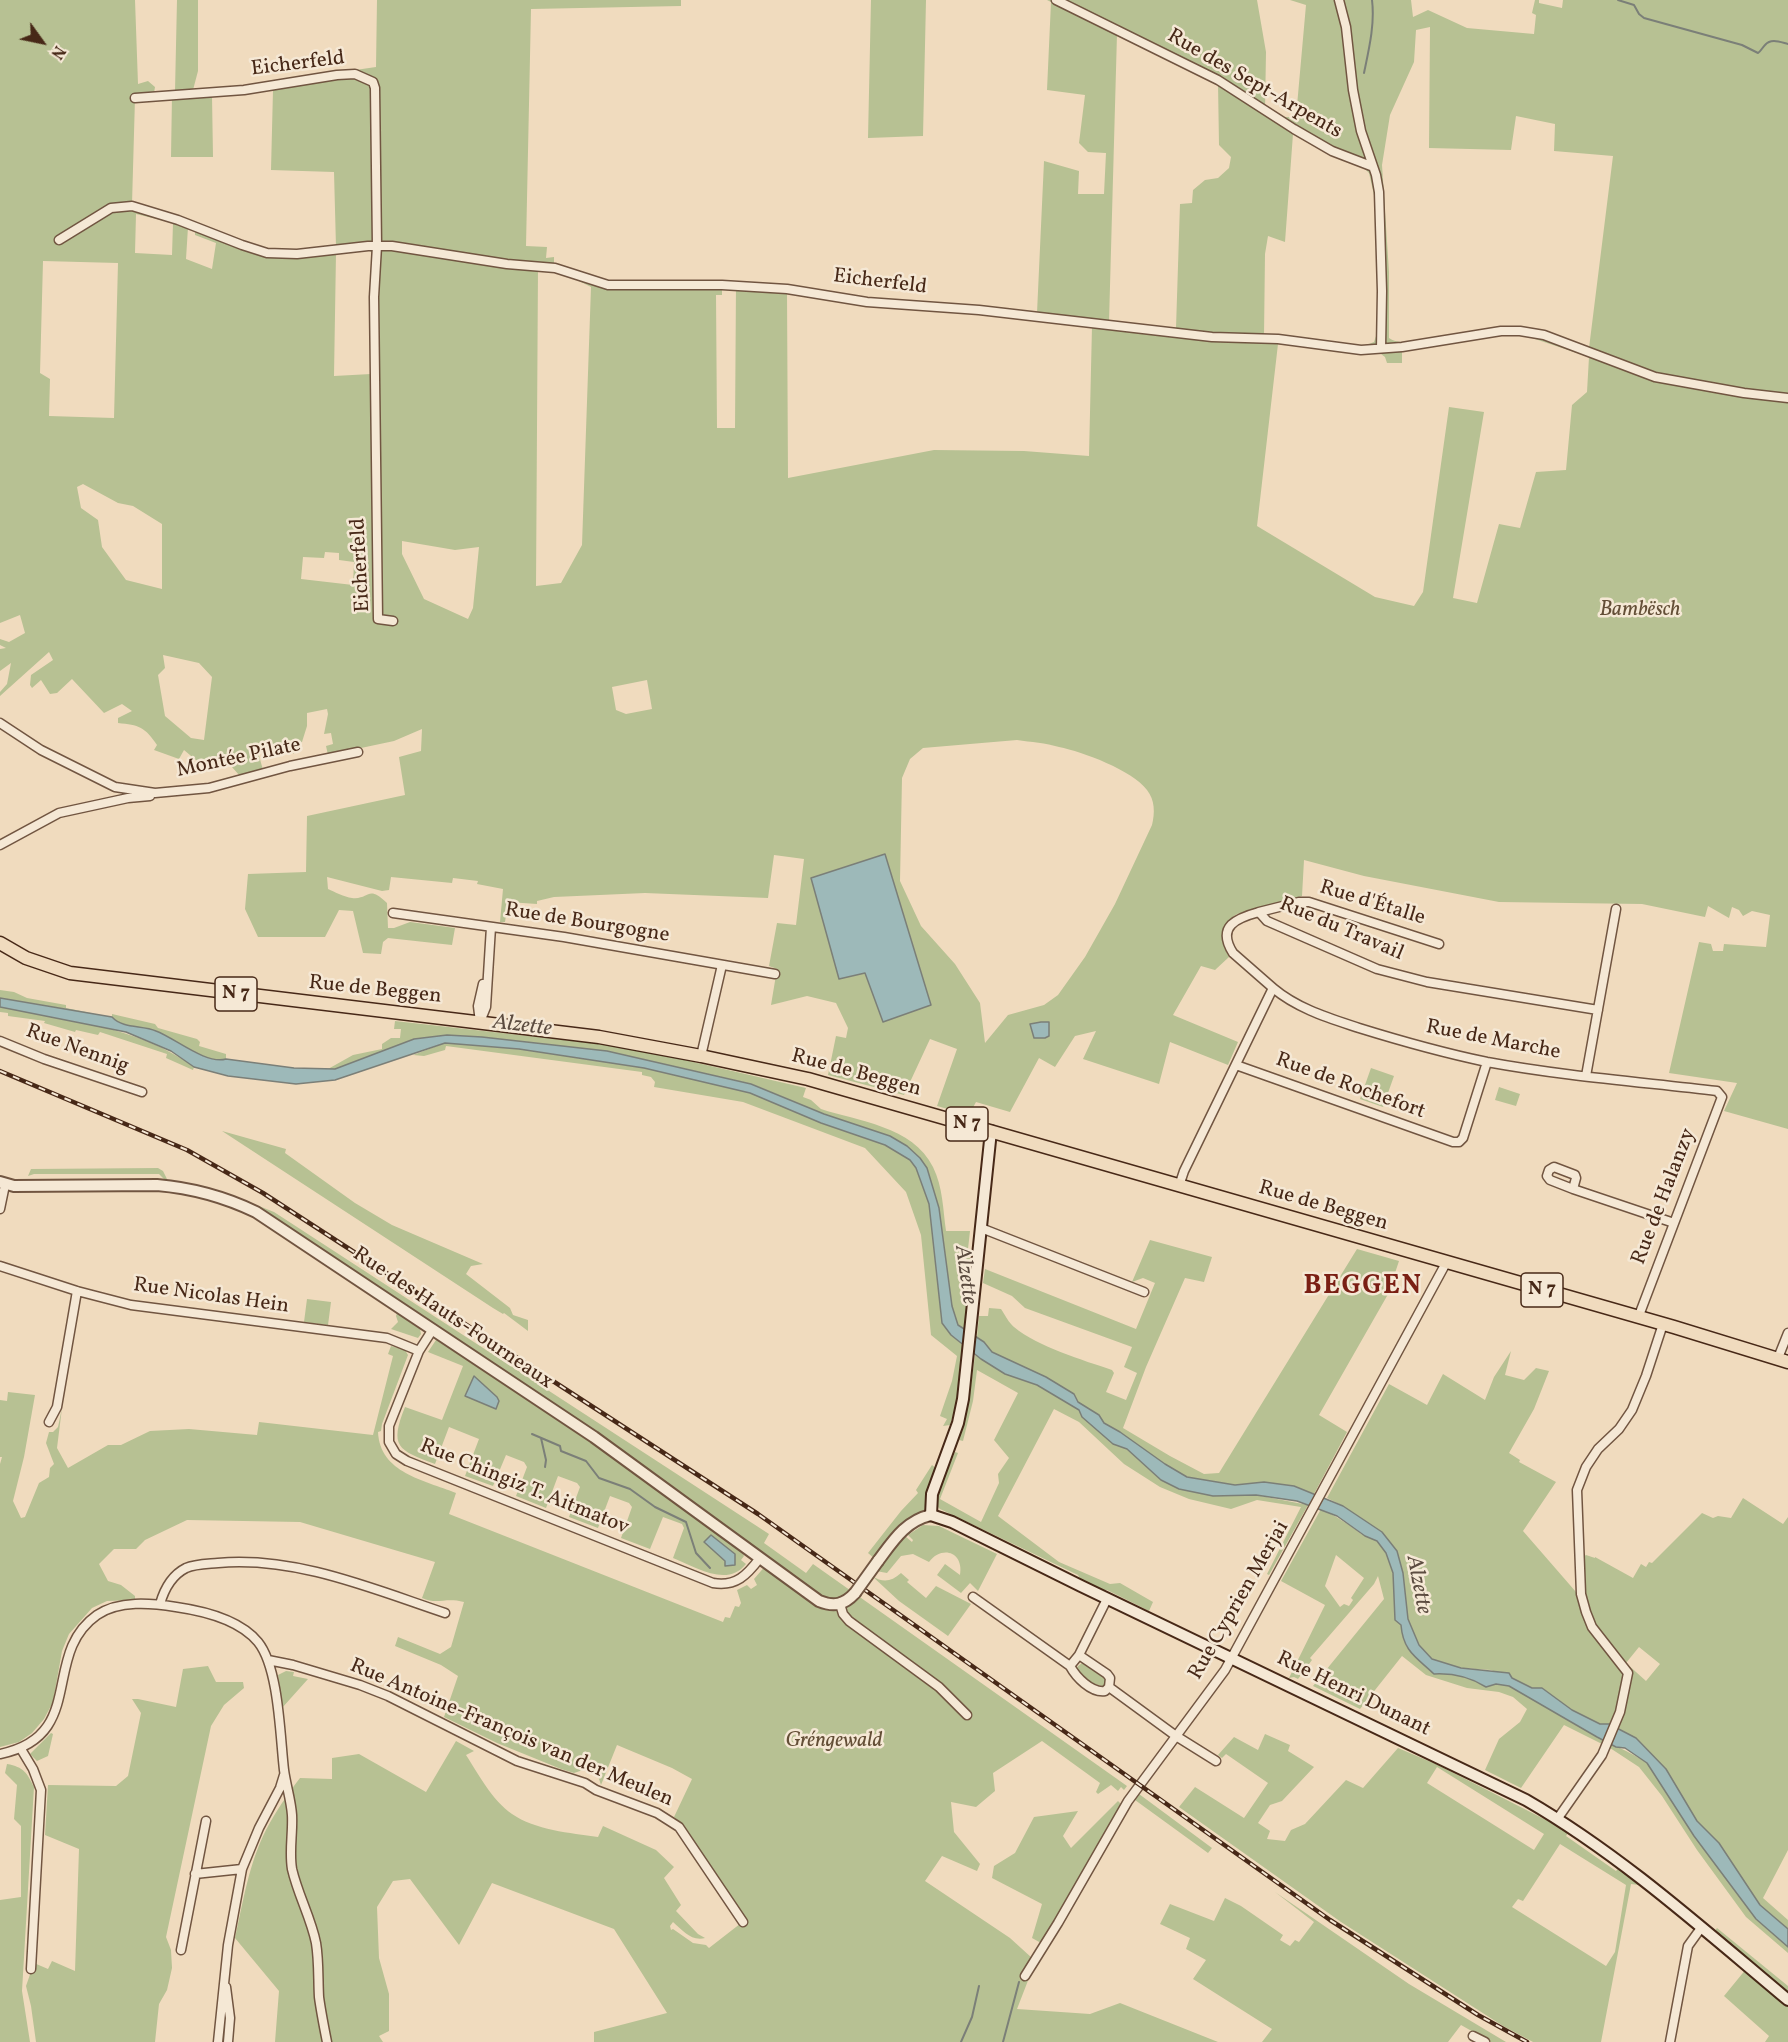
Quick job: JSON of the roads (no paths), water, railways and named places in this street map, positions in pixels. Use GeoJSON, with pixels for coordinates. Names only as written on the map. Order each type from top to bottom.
{"type":"FeatureCollection","features":[{"type":"Feature","properties":{"kind":"main road","name":"Rue de Beggen"},"geometry":{"type":"LineString","coordinates":[[0,942],[26,958],[70,974],[599,1037],[701,1056],[808,1080],[1783,1360]]}},
{"type":"Feature","properties":{"kind":"main road"},"geometry":{"type":"LineString","coordinates":[[840,1604],[848,1601],[855,1593],[899,1533],[910,1524],[931,1515],[932,1494],[958,1423],[968,1363],[991,1131]]}},
{"type":"Feature","properties":{"kind":"main road","name":"Rue des Hauts-Fourneaux"},"geometry":{"type":"LineString","coordinates":[[3,1183],[157,1185],[195,1190],[242,1205],[272,1221],[594,1437],[819,1601],[829,1605],[840,1604]]}},
{"type":"Feature","properties":{"kind":"main road","name":"Rue Henri Dunant"},"geometry":{"type":"LineString","coordinates":[[931,1515],[952,1522],[1526,1800],[1558,1818],[1609,1853],[1788,2000]]}},
{"type":"Feature","properties":{"kind":"street","name":"Rue des Sept-Arpents"},"geometry":{"type":"LineString","coordinates":[[1056,0],[1218,80],[1332,151],[1371,166]]}},
{"type":"Feature","properties":{"kind":"street","name":"Rue des Sept-Arpents"},"geometry":{"type":"LineString","coordinates":[[1339,0],[1346,27],[1353,90],[1361,131],[1371,166],[1376,175],[1381,211],[1381,348]]}},
{"type":"Feature","properties":{"kind":"street","name":"Eicherfeld"},"geometry":{"type":"LineString","coordinates":[[135,98],[244,90],[337,75],[355,74],[373,82],[375,88],[377,246],[374,297],[378,619],[393,621]]}},
{"type":"Feature","properties":{"kind":"street","name":"Eicherfeld"},"geometry":{"type":"LineString","coordinates":[[59,240],[111,208],[128,206],[178,220],[242,246],[267,253],[297,254],[377,246],[424,250],[507,264],[544,266],[608,285],[722,285],[787,289],[867,302],[979,310],[1212,337],[1278,339],[1361,350],[1381,348]]}},
{"type":"Feature","properties":{"kind":"street"},"geometry":{"type":"LineString","coordinates":[[1381,348],[1402,347],[1501,331],[1532,332],[1655,377],[1788,398]]}},
{"type":"Feature","properties":{"kind":"street","name":"Montée Pilate"},"geometry":{"type":"LineString","coordinates":[[0,723],[41,750],[115,787],[155,793],[208,788],[290,766],[358,752]]}},
{"type":"Feature","properties":{"kind":"street"},"geometry":{"type":"LineString","coordinates":[[0,845],[59,813],[155,793]]}},
{"type":"Feature","properties":{"kind":"street","name":"Rue d'Étalle"},"geometry":{"type":"LineString","coordinates":[[1259,912],[1299,902],[1309,902],[1439,944]]}},
{"type":"Feature","properties":{"kind":"street"},"geometry":{"type":"LineString","coordinates":[[1586,1076],[1616,909]]}},
{"type":"Feature","properties":{"kind":"street","name":"Rue du Travail"},"geometry":{"type":"LineString","coordinates":[[1273,988],[1233,953],[1229,946],[1227,938],[1233,923],[1239,918],[1259,912],[1267,921],[1377,969],[1427,982],[1598,1010]]}},
{"type":"Feature","properties":{"kind":"street","name":"Rue de Bourgogne"},"geometry":{"type":"LineString","coordinates":[[393,913],[564,937],[775,974]]}},
{"type":"Feature","properties":{"kind":"street"},"geometry":{"type":"LineString","coordinates":[[480,1022],[486,1008],[491,927]]}},
{"type":"Feature","properties":{"kind":"street"},"geometry":{"type":"LineString","coordinates":[[701,1056],[722,965]]}},
{"type":"Feature","properties":{"kind":"street"},"geometry":{"type":"LineString","coordinates":[[1179,1186],[1184,1171],[1273,988]]}},
{"type":"Feature","properties":{"kind":"street","name":"Rue de Marche"},"geometry":{"type":"LineString","coordinates":[[1273,988],[1294,1004],[1338,1021],[1391,1038],[1487,1062],[1718,1091]]}},
{"type":"Feature","properties":{"kind":"street","name":"Rue Nennig"},"geometry":{"type":"LineString","coordinates":[[0,1041],[44,1059],[142,1092]]}},
{"type":"Feature","properties":{"kind":"street","name":"Rue de Rochefort"},"geometry":{"type":"LineString","coordinates":[[1236,1065],[1453,1143],[1463,1138],[1487,1062]]}},
{"type":"Feature","properties":{"kind":"street","name":"Rue de Halanzy"},"geometry":{"type":"LineString","coordinates":[[1638,1317],[1722,1097],[1718,1091]]}},
{"type":"Feature","properties":{"kind":"street"},"geometry":{"type":"LineString","coordinates":[[0,1209],[3,1183]]}},
{"type":"Feature","properties":{"kind":"street"},"geometry":{"type":"LineString","coordinates":[[1573,1189],[1674,1223]]}},
{"type":"Feature","properties":{"kind":"street"},"geometry":{"type":"LineString","coordinates":[[981,1228],[1144,1292]]}},
{"type":"Feature","properties":{"kind":"street","name":"Rue Cyprien Merjai"},"geometry":{"type":"LineString","coordinates":[[1025,1976],[1128,1801],[1232,1658],[1446,1263]]}},
{"type":"Feature","properties":{"kind":"street","name":"Rue Nicolas Hein"},"geometry":{"type":"LineString","coordinates":[[0,1266],[77,1291],[157,1309],[387,1338],[419,1351]]}},
{"type":"Feature","properties":{"kind":"street"},"geometry":{"type":"LineString","coordinates":[[49,1422],[57,1407],[77,1291]]}},
{"type":"Feature","properties":{"kind":"street"},"geometry":{"type":"LineString","coordinates":[[1558,1818],[1602,1755],[1620,1712],[1628,1673],[1592,1627],[1586,1612],[1581,1594],[1577,1490],[1586,1467],[1598,1449],[1619,1429],[1632,1410],[1663,1324]]}},
{"type":"Feature","properties":{"kind":"street","name":"Rue Chingiz T. Aitmatov"},"geometry":{"type":"LineString","coordinates":[[433,1329],[419,1351],[389,1426],[389,1442],[396,1454],[407,1461],[713,1583],[722,1584],[740,1580],[747,1575],[760,1558]]}},
{"type":"Feature","properties":{"kind":"street"},"geometry":{"type":"LineString","coordinates":[[1783,1360],[1788,1333]]}},
{"type":"Feature","properties":{"kind":"street"},"geometry":{"type":"LineString","coordinates":[[160,1604],[164,1589],[185,1568],[236,1562],[279,1566],[334,1577],[371,1587],[445,1613]]}},
{"type":"Feature","properties":{"kind":"street"},"geometry":{"type":"LineString","coordinates":[[973,1597],[1070,1666],[1076,1676],[1096,1690],[1101,1692],[1109,1688]]}},
{"type":"Feature","properties":{"kind":"street"},"geometry":{"type":"LineString","coordinates":[[1070,1666],[1079,1655],[1107,1599]]}},
{"type":"Feature","properties":{"kind":"street"},"geometry":{"type":"LineString","coordinates":[[0,1754],[21,1749],[37,1738],[50,1723],[58,1704],[68,1653],[74,1639],[96,1615],[110,1607],[140,1603],[160,1604],[206,1613],[241,1628],[258,1642],[268,1660],[292,1814],[292,1869],[316,1945],[320,2004],[327,2042]]}},
{"type":"Feature","properties":{"kind":"street"},"geometry":{"type":"LineString","coordinates":[[840,1604],[849,1621],[939,1687],[967,1715]]}},
{"type":"Feature","properties":{"kind":"street"},"geometry":{"type":"LineString","coordinates":[[1079,1655],[1107,1674],[1110,1678],[1109,1688]]}},
{"type":"Feature","properties":{"kind":"street","name":"Rue Antoine-François van der Meulen"},"geometry":{"type":"LineString","coordinates":[[268,1660],[360,1685],[388,1696],[517,1761],[585,1783],[596,1790],[657,1813],[679,1827],[743,1922]]}},
{"type":"Feature","properties":{"kind":"street"},"geometry":{"type":"LineString","coordinates":[[1109,1688],[1176,1736],[1216,1761]]}},
{"type":"Feature","properties":{"kind":"street"},"geometry":{"type":"LineString","coordinates":[[21,1749],[33,1769],[41,1790],[31,1970]]}},
{"type":"Feature","properties":{"kind":"street"},"geometry":{"type":"LineString","coordinates":[[218,2042],[228,1945],[242,1869],[280,1788],[285,1772]]}},
{"type":"Feature","properties":{"kind":"street"},"geometry":{"type":"LineString","coordinates":[[181,1950],[206,1821]]}},
{"type":"Feature","properties":{"kind":"street"},"geometry":{"type":"LineString","coordinates":[[195,1874],[242,1869]]}},
{"type":"Feature","properties":{"kind":"street"},"geometry":{"type":"LineString","coordinates":[[1670,2042],[1688,1946],[1701,1928]]}},
{"type":"Feature","properties":{"kind":"street"},"geometry":{"type":"LineString","coordinates":[[225,1971],[230,2018],[228,2042]]}},
{"type":"Feature","properties":{"kind":"street"},"geometry":{"type":"LineString","coordinates":[[1473,2036],[1485,2042]]}},
{"type":"Feature","properties":{"kind":"water"},"geometry":{"type":"Polygon","coordinates":[[[885,854],[931,1005],[883,1022],[865,973],[839,979],[811,878],[885,854]]]}},
{"type":"Feature","properties":{"kind":"water","name":"Alzette"},"geometry":{"type":"Polygon","coordinates":[[[0,998],[112,1017],[127,1025],[164,1034],[209,1058],[294,1068],[335,1069],[414,1039],[447,1035],[607,1051],[751,1084],[824,1114],[890,1136],[907,1146],[927,1168],[939,1208],[952,1306],[958,1325],[984,1342],[992,1352],[1046,1377],[1074,1394],[1078,1402],[1099,1415],[1104,1423],[1187,1477],[1235,1485],[1264,1482],[1294,1486],[1343,1506],[1382,1532],[1397,1551],[1403,1573],[1408,1619],[1419,1645],[1432,1659],[1461,1668],[1509,1673],[1512,1678],[1532,1688],[1542,1688],[1572,1710],[1600,1724],[1609,1724],[1636,1738],[1666,1769],[1697,1821],[1719,1843],[1760,1905],[1788,1929],[1788,1947],[1756,1919],[1694,1836],[1647,1763],[1625,1748],[1616,1747],[1597,1737],[1509,1686],[1496,1684],[1486,1687],[1461,1676],[1434,1674],[1416,1658],[1404,1641],[1401,1625],[1395,1620],[1393,1573],[1386,1553],[1377,1541],[1365,1536],[1337,1516],[1297,1501],[1256,1495],[1213,1496],[1179,1489],[1161,1480],[1127,1449],[1113,1444],[1082,1417],[1079,1410],[1037,1385],[1005,1374],[981,1359],[951,1335],[942,1323],[929,1204],[916,1168],[910,1160],[885,1145],[821,1123],[750,1093],[644,1068],[519,1049],[445,1043],[335,1080],[296,1084],[228,1076],[194,1067],[171,1051],[126,1032],[0,1007],[0,998]]]}},
{"type":"Feature","properties":{"kind":"water"},"geometry":{"type":"Polygon","coordinates":[[[1049,1022],[1049,1036],[1034,1038],[1030,1024],[1049,1022]]]}},
{"type":"Feature","properties":{"kind":"water"},"geometry":{"type":"Polygon","coordinates":[[[474,1376],[497,1397],[499,1401],[496,1409],[465,1396],[474,1376]]]}},
{"type":"Feature","properties":{"kind":"water"},"geometry":{"type":"Polygon","coordinates":[[[711,1535],[735,1554],[735,1565],[725,1566],[725,1561],[704,1542],[711,1535]]]}},
{"type":"Feature","properties":{"kind":"waterway"},"geometry":{"type":"LineString","coordinates":[[1364,73],[1370,46],[1372,0]]}},
{"type":"Feature","properties":{"kind":"waterway"},"geometry":{"type":"LineString","coordinates":[[1618,0],[1634,5],[1644,18],[1742,45],[1758,53],[1770,42],[1788,44]]}},
{"type":"Feature","properties":{"kind":"waterway"},"geometry":{"type":"LineString","coordinates":[[532,1434],[560,1446],[561,1451],[586,1461],[599,1478],[630,1489],[655,1507],[686,1522],[696,1553],[710,1568]]}},
{"type":"Feature","properties":{"kind":"waterway"},"geometry":{"type":"LineString","coordinates":[[541,1438],[546,1460],[545,1467]]}},
{"type":"Feature","properties":{"kind":"waterway"},"geometry":{"type":"LineString","coordinates":[[1003,2042],[1019,1982]]}},
{"type":"Feature","properties":{"kind":"waterway"},"geometry":{"type":"LineString","coordinates":[[961,2042],[972,2017],[979,1986]]}},
{"type":"Feature","properties":{"kind":"railway"},"geometry":{"type":"LineString","coordinates":[[0,1071],[187,1150],[263,1193],[758,1514],[1330,1920],[1478,2015],[1527,2042]]}},
{"type":"Feature","properties":{"kind":"district","name":"BEGGEN"},"geometry":{"type":"Point","coordinates":[1363,1288]}},
{"type":"Feature","properties":{"kind":"park label","name":"Bambësch"},"geometry":{"type":"Point","coordinates":[1640,611]}},
{"type":"Feature","properties":{"kind":"park label","name":"Gréngewald"},"geometry":{"type":"Point","coordinates":[834,1742]}}]}
